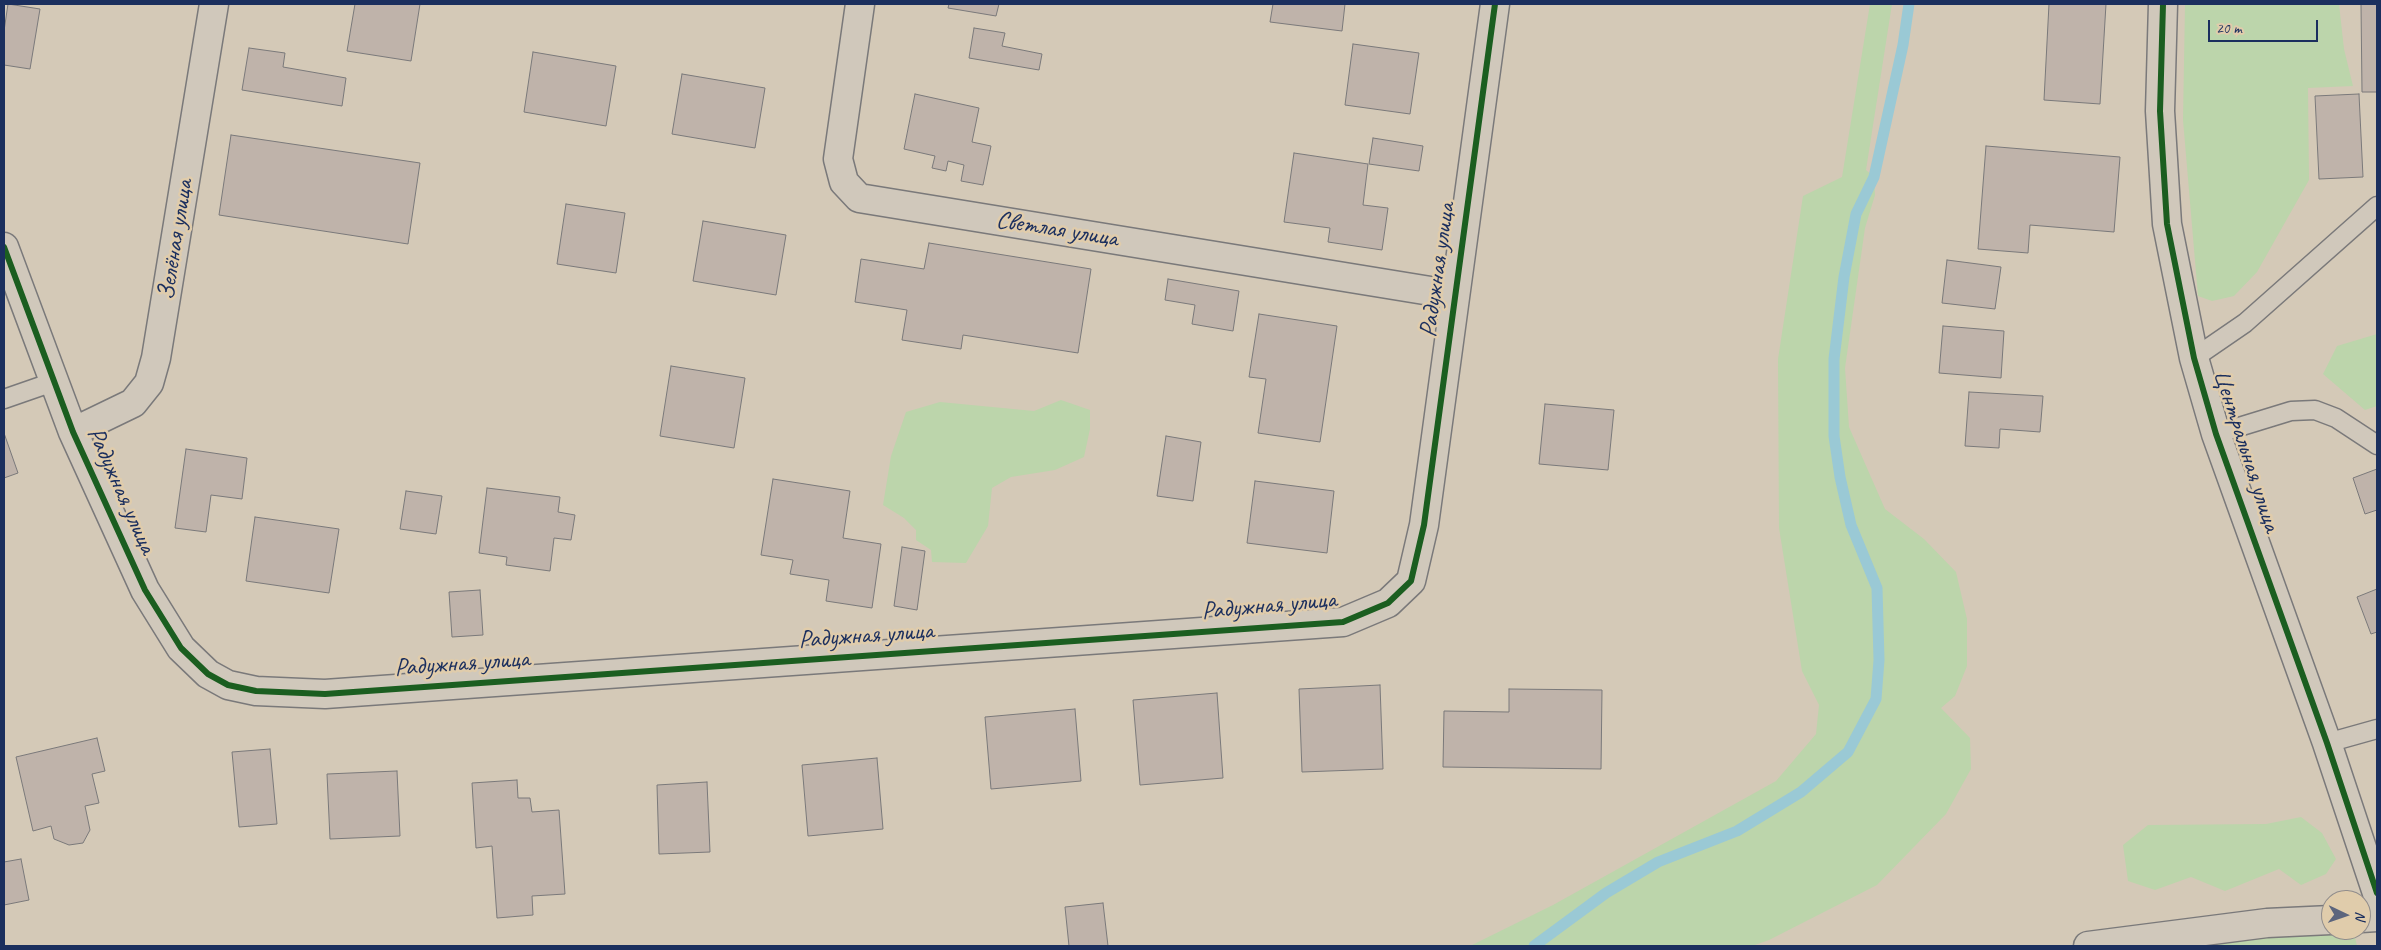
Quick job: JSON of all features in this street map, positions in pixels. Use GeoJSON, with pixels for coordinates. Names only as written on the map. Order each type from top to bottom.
{"type":"FeatureCollection","features":[{"type":"Feature","properties":{"kind":"street","name":"Зелёная улица"},"geometry":{"type":"LineString","coordinates":[[72,432],[134,403],[149,383],[156,358],[214,4]]}},
{"type":"Feature","properties":{"kind":"street","name":"Светлая улица"},"geometry":{"type":"LineString","coordinates":[[860,4],[838,159],[844,182],[859,198],[1455,295]]}},
{"type":"Feature","properties":{"kind":"street","name":"Радужная улица"},"geometry":{"type":"LineString","coordinates":[[4,246],[72,432],[145,590],[181,648],[208,674],[228,685],[256,691],[325,694],[1342,622],[1388,603],[1411,581],[1424,525],[1495,4]]}},
{"type":"Feature","properties":{"kind":"street","name":"Центральная улица"},"geometry":{"type":"LineString","coordinates":[[2163,4],[2160,112],[2167,224],[2194,358],[2216,434],[2327,743],[2377,893]]}},
{"type":"Feature","properties":{"kind":"street"},"geometry":{"type":"LineString","coordinates":[[2088,946],[2267,923],[2321,920]]}},
{"type":"Feature","properties":{"kind":"lane"},"geometry":{"type":"LineString","coordinates":[[2194,358],[2245,323],[2377,206]]}},
{"type":"Feature","properties":{"kind":"lane"},"geometry":{"type":"LineString","coordinates":[[4,399],[53,382]]}},
{"type":"Feature","properties":{"kind":"lane"},"geometry":{"type":"LineString","coordinates":[[2216,434],[2291,411],[2314,410],[2336,418],[2377,445]]}},
{"type":"Feature","properties":{"kind":"lane"},"geometry":{"type":"LineString","coordinates":[[2327,743],[2377,729]]}},
{"type":"Feature","properties":{"kind":"green space"},"geometry":{"type":"Polygon","coordinates":[[[1870,4],[1892,4],[1866,170],[1874,177],[1875,195],[1865,228],[1845,368],[1849,427],[1885,509],[1924,539],[1956,572],[1967,619],[1967,666],[1955,696],[1941,708],[1970,738],[1971,769],[1946,814],[1877,885],[1769,940],[1752,946],[1470,946],[1553,905],[1776,781],[1816,734],[1819,705],[1802,671],[1779,528],[1778,359],[1803,196],[1842,177],[1870,4]]]}},
{"type":"Feature","properties":{"kind":"green space"},"geometry":{"type":"Polygon","coordinates":[[[2185,4],[2339,4],[2344,49],[2353,86],[2308,88],[2309,180],[2257,272],[2234,296],[2212,301],[2198,296],[2183,120],[2185,4]]]}},
{"type":"Feature","properties":{"kind":"green space"},"geometry":{"type":"Polygon","coordinates":[[[2377,334],[2377,406],[2365,410],[2323,374],[2337,346],[2377,334]]]}},
{"type":"Feature","properties":{"kind":"green space"},"geometry":{"type":"Polygon","coordinates":[[[1061,400],[1090,410],[1090,429],[1084,457],[1055,470],[1011,477],[992,488],[988,526],[966,563],[932,562],[931,550],[916,540],[916,530],[904,518],[883,505],[891,456],[906,412],[940,402],[1034,411],[1061,400]]]}},
{"type":"Feature","properties":{"kind":"green space"},"geometry":{"type":"Polygon","coordinates":[[[2301,817],[2322,833],[2336,859],[2326,874],[2301,885],[2279,869],[2225,891],[2191,877],[2155,890],[2128,881],[2123,845],[2148,825],[2266,824],[2301,817]]]}},
{"type":"Feature","properties":{"kind":"green space"},"geometry":{"type":"Polygon","coordinates":[[[2298,907],[2321,909],[2321,940],[2356,940],[2357,946],[2099,946],[2177,926],[2298,907]]]}},
{"type":"Feature","properties":{"kind":"building"},"geometry":{"type":"Polygon","coordinates":[[[8,4],[40,9],[30,69],[4,65],[4,31],[8,4]]]}},
{"type":"Feature","properties":{"kind":"building"},"geometry":{"type":"Polygon","coordinates":[[[355,4],[420,4],[411,61],[347,51],[355,4]]]}},
{"type":"Feature","properties":{"kind":"building"},"geometry":{"type":"Polygon","coordinates":[[[949,4],[999,4],[996,16],[948,8],[949,4]]]}},
{"type":"Feature","properties":{"kind":"building"},"geometry":{"type":"Polygon","coordinates":[[[1273,4],[1345,4],[1342,31],[1270,22],[1273,4]]]}},
{"type":"Feature","properties":{"kind":"building"},"geometry":{"type":"Polygon","coordinates":[[[2049,4],[2106,4],[2100,104],[2044,100],[2049,4]]]}},
{"type":"Feature","properties":{"kind":"building"},"geometry":{"type":"Polygon","coordinates":[[[2361,4],[2377,4],[2377,92],[2362,92],[2361,4]]]}},
{"type":"Feature","properties":{"kind":"building"},"geometry":{"type":"Polygon","coordinates":[[[974,28],[1005,33],[1002,46],[1042,54],[1039,70],[969,58],[974,28]]]}},
{"type":"Feature","properties":{"kind":"building"},"geometry":{"type":"Polygon","coordinates":[[[1353,44],[1419,53],[1410,114],[1345,105],[1353,44]]]}},
{"type":"Feature","properties":{"kind":"building"},"geometry":{"type":"Polygon","coordinates":[[[249,48],[285,53],[283,67],[346,78],[342,106],[242,90],[249,48]]]}},
{"type":"Feature","properties":{"kind":"building"},"geometry":{"type":"Polygon","coordinates":[[[533,52],[616,66],[606,126],[524,112],[533,52]]]}},
{"type":"Feature","properties":{"kind":"building"},"geometry":{"type":"Polygon","coordinates":[[[682,74],[765,88],[755,148],[672,134],[682,74]]]}},
{"type":"Feature","properties":{"kind":"building"},"geometry":{"type":"Polygon","coordinates":[[[915,94],[979,108],[972,142],[991,146],[983,185],[961,181],[964,165],[948,161],[946,171],[932,168],[935,156],[904,149],[915,94]]]}},
{"type":"Feature","properties":{"kind":"building"},"geometry":{"type":"Polygon","coordinates":[[[2359,94],[2363,177],[2319,179],[2315,96],[2359,94]]]}},
{"type":"Feature","properties":{"kind":"building"},"geometry":{"type":"Polygon","coordinates":[[[231,135],[420,163],[408,244],[219,215],[231,135]]]}},
{"type":"Feature","properties":{"kind":"building"},"geometry":{"type":"Polygon","coordinates":[[[1373,138],[1423,146],[1419,171],[1369,164],[1373,138]]]}},
{"type":"Feature","properties":{"kind":"building"},"geometry":{"type":"Polygon","coordinates":[[[1986,146],[2120,157],[2114,232],[2030,225],[2028,253],[1978,249],[1986,146]]]}},
{"type":"Feature","properties":{"kind":"building"},"geometry":{"type":"Polygon","coordinates":[[[1294,153],[1368,164],[1363,205],[1388,208],[1382,250],[1328,242],[1330,228],[1284,222],[1294,153]]]}},
{"type":"Feature","properties":{"kind":"building"},"geometry":{"type":"Polygon","coordinates":[[[566,204],[625,213],[616,273],[557,264],[566,204]]]}},
{"type":"Feature","properties":{"kind":"building"},"geometry":{"type":"Polygon","coordinates":[[[703,221],[786,235],[776,295],[693,281],[703,221]]]}},
{"type":"Feature","properties":{"kind":"building"},"geometry":{"type":"Polygon","coordinates":[[[929,243],[1091,269],[1078,353],[963,335],[961,349],[902,340],[907,310],[855,302],[861,259],[924,269],[929,243]]]}},
{"type":"Feature","properties":{"kind":"building"},"geometry":{"type":"Polygon","coordinates":[[[1947,260],[2001,267],[1995,309],[1942,303],[1947,260]]]}},
{"type":"Feature","properties":{"kind":"building"},"geometry":{"type":"Polygon","coordinates":[[[1168,279],[1239,291],[1233,331],[1192,324],[1195,305],[1165,300],[1168,279]]]}},
{"type":"Feature","properties":{"kind":"building"},"geometry":{"type":"Polygon","coordinates":[[[1259,314],[1337,326],[1320,442],[1258,433],[1266,379],[1249,377],[1259,314]]]}},
{"type":"Feature","properties":{"kind":"building"},"geometry":{"type":"Polygon","coordinates":[[[1943,326],[2004,331],[2001,378],[1939,373],[1943,326]]]}},
{"type":"Feature","properties":{"kind":"building"},"geometry":{"type":"Polygon","coordinates":[[[671,366],[745,378],[734,448],[660,436],[671,366]]]}},
{"type":"Feature","properties":{"kind":"building"},"geometry":{"type":"Polygon","coordinates":[[[1969,392],[2043,396],[2040,432],[2000,429],[1999,448],[1965,446],[1969,392]]]}},
{"type":"Feature","properties":{"kind":"building"},"geometry":{"type":"Polygon","coordinates":[[[1545,404],[1614,410],[1608,470],[1539,464],[1545,404]]]}},
{"type":"Feature","properties":{"kind":"building"},"geometry":{"type":"Polygon","coordinates":[[[4,433],[18,473],[4,478],[4,433]]]}},
{"type":"Feature","properties":{"kind":"building"},"geometry":{"type":"Polygon","coordinates":[[[1166,436],[1201,442],[1193,501],[1157,496],[1166,436]]]}},
{"type":"Feature","properties":{"kind":"building"},"geometry":{"type":"Polygon","coordinates":[[[186,449],[247,458],[242,499],[211,495],[206,532],[175,528],[186,449]]]}},
{"type":"Feature","properties":{"kind":"building"},"geometry":{"type":"Polygon","coordinates":[[[2377,469],[2377,510],[2365,514],[2353,478],[2377,469]]]}},
{"type":"Feature","properties":{"kind":"building"},"geometry":{"type":"Polygon","coordinates":[[[773,479],[850,491],[843,538],[881,544],[872,608],[826,601],[829,580],[790,574],[793,560],[761,555],[773,479]]]}},
{"type":"Feature","properties":{"kind":"building"},"geometry":{"type":"Polygon","coordinates":[[[1255,481],[1334,491],[1327,553],[1247,543],[1255,481]]]}},
{"type":"Feature","properties":{"kind":"building"},"geometry":{"type":"Polygon","coordinates":[[[487,488],[560,497],[558,512],[575,515],[571,540],[554,538],[550,571],[506,565],[507,557],[479,553],[487,488]]]}},
{"type":"Feature","properties":{"kind":"building"},"geometry":{"type":"Polygon","coordinates":[[[406,491],[442,496],[436,534],[400,529],[406,491]]]}},
{"type":"Feature","properties":{"kind":"building"},"geometry":{"type":"Polygon","coordinates":[[[255,517],[339,529],[329,593],[246,581],[255,517]]]}},
{"type":"Feature","properties":{"kind":"building"},"geometry":{"type":"Polygon","coordinates":[[[902,547],[925,551],[917,610],[894,606],[902,547]]]}},
{"type":"Feature","properties":{"kind":"building"},"geometry":{"type":"Polygon","coordinates":[[[2377,589],[2377,632],[2371,634],[2357,597],[2377,589]]]}},
{"type":"Feature","properties":{"kind":"building"},"geometry":{"type":"Polygon","coordinates":[[[480,590],[483,635],[452,637],[449,592],[480,590]]]}},
{"type":"Feature","properties":{"kind":"building"},"geometry":{"type":"Polygon","coordinates":[[[1380,685],[1383,769],[1302,772],[1299,689],[1380,685]]]}},
{"type":"Feature","properties":{"kind":"building"},"geometry":{"type":"Polygon","coordinates":[[[1509,689],[1602,690],[1601,769],[1443,767],[1444,711],[1509,712],[1509,689]]]}},
{"type":"Feature","properties":{"kind":"building"},"geometry":{"type":"Polygon","coordinates":[[[1217,693],[1223,778],[1140,785],[1133,700],[1217,693]]]}},
{"type":"Feature","properties":{"kind":"building"},"geometry":{"type":"Polygon","coordinates":[[[1075,709],[1081,781],[991,789],[985,717],[1075,709]]]}},
{"type":"Feature","properties":{"kind":"building"},"geometry":{"type":"Polygon","coordinates":[[[97,738],[105,771],[92,774],[99,803],[85,806],[90,830],[83,843],[69,845],[54,839],[51,826],[33,831],[16,757],[97,738]]]}},
{"type":"Feature","properties":{"kind":"building"},"geometry":{"type":"Polygon","coordinates":[[[270,749],[277,824],[239,827],[232,752],[270,749]]]}},
{"type":"Feature","properties":{"kind":"building"},"geometry":{"type":"Polygon","coordinates":[[[877,758],[883,829],[808,836],[802,765],[877,758]]]}},
{"type":"Feature","properties":{"kind":"building"},"geometry":{"type":"Polygon","coordinates":[[[397,771],[400,836],[330,839],[327,774],[397,771]]]}},
{"type":"Feature","properties":{"kind":"building"},"geometry":{"type":"Polygon","coordinates":[[[517,780],[518,798],[530,798],[532,812],[559,810],[565,894],[532,896],[533,915],[497,918],[492,846],[476,848],[472,783],[517,780]]]}},
{"type":"Feature","properties":{"kind":"building"},"geometry":{"type":"Polygon","coordinates":[[[707,782],[710,852],[659,854],[657,785],[707,782]]]}},
{"type":"Feature","properties":{"kind":"building"},"geometry":{"type":"Polygon","coordinates":[[[21,859],[29,900],[4,905],[4,862],[21,859]]]}},
{"type":"Feature","properties":{"kind":"building"},"geometry":{"type":"Polygon","coordinates":[[[1103,903],[1108,946],[1069,946],[1065,907],[1103,903]]]}},
{"type":"Feature","properties":{"kind":"waterway"},"geometry":{"type":"LineString","coordinates":[[1534,946],[1606,893],[1658,862],[1737,831],[1801,792],[1848,752],[1876,699],[1879,660],[1877,588],[1851,525],[1840,477],[1834,436],[1834,359],[1844,277],[1856,214],[1874,177],[1903,45],[1909,4]]}},
{"type":"Feature","properties":{"kind":"cycle path"},"geometry":{"type":"LineString","coordinates":[[4,247],[73,432],[145,590],[181,648],[208,674],[228,685],[256,691],[325,694],[1343,622],[1388,603],[1411,581],[1424,525],[1495,4]]}},
{"type":"Feature","properties":{"kind":"cycle path"},"geometry":{"type":"LineString","coordinates":[[2163,4],[2160,111],[2167,224],[2194,358],[2216,434],[2327,743],[2377,893]]}}]}
